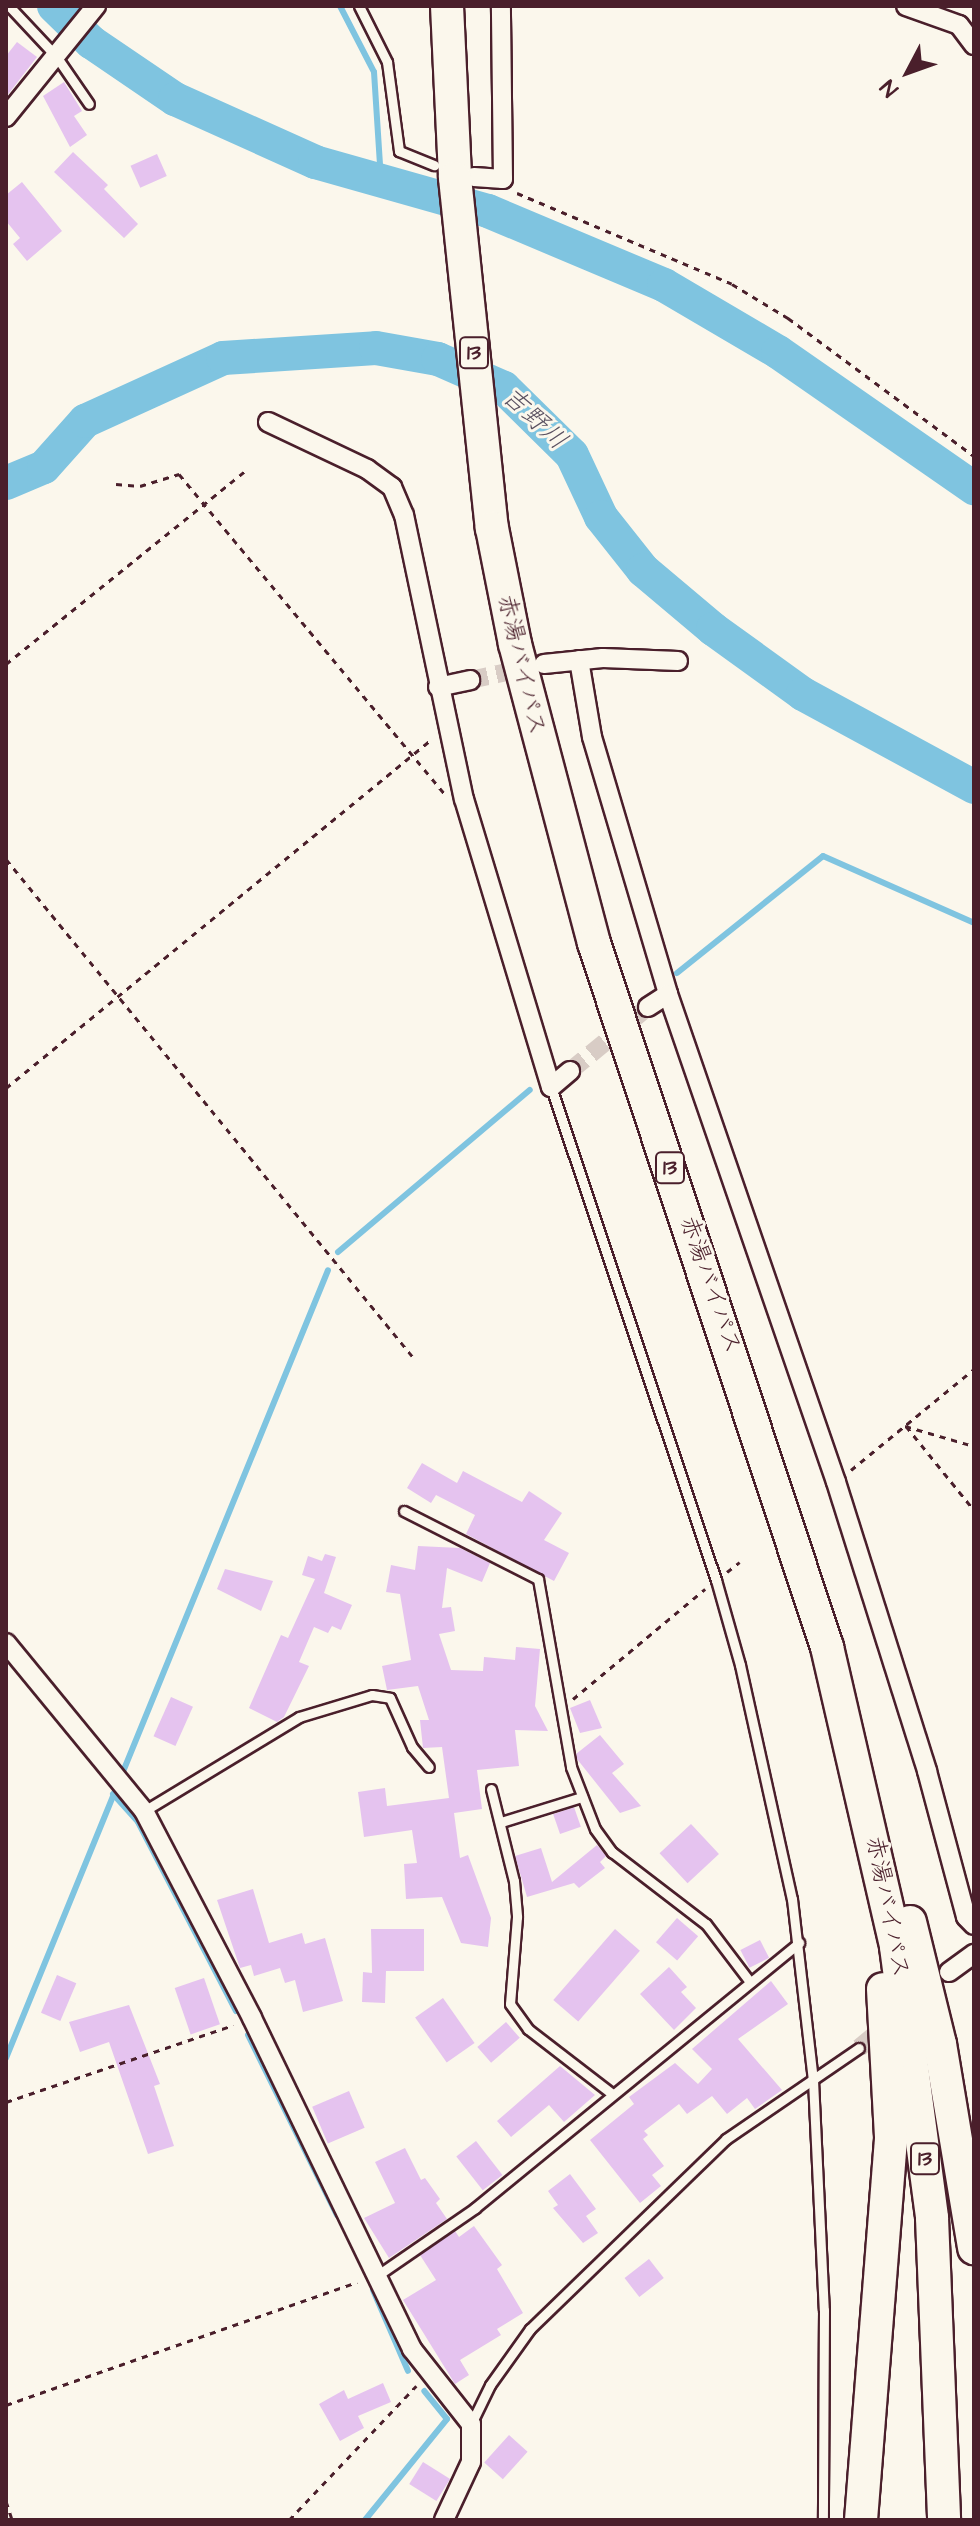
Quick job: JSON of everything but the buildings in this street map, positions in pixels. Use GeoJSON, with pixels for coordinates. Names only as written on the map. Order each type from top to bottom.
{"type":"FeatureCollection","features":[{"type":"Feature","properties":{"kind":"highway","name":"赤湯バイパス"},"geometry":{"type":"LineString","coordinates":[[447,6],[454,173],[492,528],[549,784],[594,943],[753,1410],[827,1647],[866,1803],[896,1947],[926,2160],[944,2520]]}},
{"type":"Feature","properties":{"kind":"highway","name":"13"},"geometry":{"type":"LineString","coordinates":[[866,1803],[915,1934],[940,2044],[974,2248]]}},
{"type":"Feature","properties":{"kind":"highway","name":"13"},"geometry":{"type":"LineString","coordinates":[[861,2520],[891,2137],[866,1803]]}},
{"type":"Feature","properties":{"kind":"street"},"geometry":{"type":"LineString","coordinates":[[454,173],[503,179],[501,6]]}},
{"type":"Feature","properties":{"kind":"street"},"geometry":{"type":"LineString","coordinates":[[906,6],[959,25],[974,45]]}},
{"type":"Feature","properties":{"kind":"street"},"geometry":{"type":"LineString","coordinates":[[6,117],[92,10]]}},
{"type":"Feature","properties":{"kind":"street"},"geometry":{"type":"LineString","coordinates":[[268,422],[367,469],[392,487],[404,515],[464,799],[551,1087],[570,1071]]}},
{"type":"Feature","properties":{"kind":"street"},"geometry":{"type":"LineString","coordinates":[[579,660],[592,737],[668,994],[836,1482],[927,1771],[966,1917],[974,1925]]}},
{"type":"Feature","properties":{"kind":"street"},"geometry":{"type":"LineString","coordinates":[[544,664],[579,660],[678,661]]}},
{"type":"Feature","properties":{"kind":"street"},"geometry":{"type":"LineString","coordinates":[[438,687],[470,680]]}},
{"type":"Feature","properties":{"kind":"street"},"geometry":{"type":"LineString","coordinates":[[648,1007],[668,994]]}},
{"type":"Feature","properties":{"kind":"street"},"geometry":{"type":"LineString","coordinates":[[6,1643],[144,1811],[252,2018],[427,2374],[471,2424],[471,2462],[444,2520]]}},
{"type":"Feature","properties":{"kind":"street"},"geometry":{"type":"LineString","coordinates":[[949,1972],[973,1960]]}},
{"type":"Feature","properties":{"kind":"lane"},"geometry":{"type":"LineString","coordinates":[[9,6],[56,56],[89,104]]}},
{"type":"Feature","properties":{"kind":"lane"},"geometry":{"type":"LineString","coordinates":[[359,6],[387,62],[399,151],[454,173]]}},
{"type":"Feature","properties":{"kind":"lane"},"geometry":{"type":"LineString","coordinates":[[551,1087],[716,1580],[759,1744],[799,1943],[813,2080],[824,2310],[823,2520]]}},
{"type":"Feature","properties":{"kind":"lane"},"geometry":{"type":"LineString","coordinates":[[404,1511],[538,1579],[582,1797],[612,1852],[706,1924],[750,1982]]}},
{"type":"Feature","properties":{"kind":"lane"},"geometry":{"type":"LineString","coordinates":[[144,1811],[299,1717],[372,1695],[390,1698],[412,1747],[429,1767]]}},
{"type":"Feature","properties":{"kind":"lane"},"geometry":{"type":"LineString","coordinates":[[491,1789],[501,1822],[517,1917],[510,2004],[528,2029],[611,2093]]}},
{"type":"Feature","properties":{"kind":"lane"},"geometry":{"type":"LineString","coordinates":[[501,1822],[582,1797]]}},
{"type":"Feature","properties":{"kind":"lane"},"geometry":{"type":"LineString","coordinates":[[378,2275],[475,2208],[611,2093],[799,1943]]}},
{"type":"Feature","properties":{"kind":"lane"},"geometry":{"type":"LineString","coordinates":[[471,2424],[490,2385],[530,2329],[726,2139],[859,2048]]}},
{"type":"Feature","properties":{"kind":"path"},"geometry":{"type":"LineString","coordinates":[[503,179],[522,199],[661,250],[732,284],[788,318],[974,456]]}},
{"type":"Feature","properties":{"kind":"path"},"geometry":{"type":"LineString","coordinates":[[6,664],[248,469]]}},
{"type":"Feature","properties":{"kind":"path"},"geometry":{"type":"LineString","coordinates":[[116,484],[140,486],[179,474],[439,792],[464,799]]}},
{"type":"Feature","properties":{"kind":"path"},"geometry":{"type":"LineString","coordinates":[[6,1088],[447,726]]}},
{"type":"Feature","properties":{"kind":"path"},"geometry":{"type":"LineString","coordinates":[[6,859],[412,1356]]}},
{"type":"Feature","properties":{"kind":"path"},"geometry":{"type":"LineString","coordinates":[[836,1482],[974,1369]]}},
{"type":"Feature","properties":{"kind":"path"},"geometry":{"type":"LineString","coordinates":[[905,1426],[974,1446]]}},
{"type":"Feature","properties":{"kind":"path"},"geometry":{"type":"LineString","coordinates":[[905,1426],[974,1510]]}},
{"type":"Feature","properties":{"kind":"path"},"geometry":{"type":"LineString","coordinates":[[562,1708],[716,1580]]}},
{"type":"Feature","properties":{"kind":"path"},"geometry":{"type":"LineString","coordinates":[[6,2102],[252,2018]]}},
{"type":"Feature","properties":{"kind":"path"},"geometry":{"type":"LineString","coordinates":[[6,2405],[378,2275]]}},
{"type":"Feature","properties":{"kind":"path"},"geometry":{"type":"LineString","coordinates":[[289,2520],[427,2374]]}},
{"type":"Feature","properties":{"kind":"path"},"geometry":{"type":"LineString","coordinates":[[6,2501],[12,2520]]}},
{"type":"Feature","properties":{"kind":"waterway"},"geometry":{"type":"LineString","coordinates":[[54,6],[91,42],[175,99],[315,162],[488,211],[664,285],[778,352],[974,488]]}},
{"type":"Feature","properties":{"kind":"waterway"},"geometry":{"type":"LineString","coordinates":[[340,6],[374,72],[381,179]]}},
{"type":"Feature","properties":{"kind":"waterway","name":"吉野川"},"geometry":{"type":"LineString","coordinates":[[6,483],[44,467],[85,421],[223,358],[376,348],[438,359],[504,388],[572,455],[601,517],[643,570],[713,629],[803,694],[974,787]]}},
{"type":"Feature","properties":{"kind":"waterway"},"geometry":{"type":"LineString","coordinates":[[677,973],[823,856],[974,923]]}},
{"type":"Feature","properties":{"kind":"waterway"},"geometry":{"type":"LineString","coordinates":[[338,1252],[530,1090]]}},
{"type":"Feature","properties":{"kind":"waterway"},"geometry":{"type":"LineString","coordinates":[[6,2058],[328,1270]]}},
{"type":"Feature","properties":{"kind":"waterway"},"geometry":{"type":"LineString","coordinates":[[113,1794],[138,1822],[236,2011]]}},
{"type":"Feature","properties":{"kind":"waterway"},"geometry":{"type":"LineString","coordinates":[[248,2035],[337,2215]]}},
{"type":"Feature","properties":{"kind":"waterway"},"geometry":{"type":"LineString","coordinates":[[373,2290],[408,2371]]}},
{"type":"Feature","properties":{"kind":"waterway"},"geometry":{"type":"LineString","coordinates":[[365,2520],[447,2419],[424,2391]]}},
{"type":"Feature","properties":{"kind":"tunnel"},"geometry":{"type":"LineString","coordinates":[[470,680],[530,667]]}},
{"type":"Feature","properties":{"kind":"tunnel"},"geometry":{"type":"LineString","coordinates":[[570,1071],[648,1007]]}},
{"type":"Feature","properties":{"kind":"tunnel"},"geometry":{"type":"LineString","coordinates":[[859,2048],[889,2023]]}}]}
